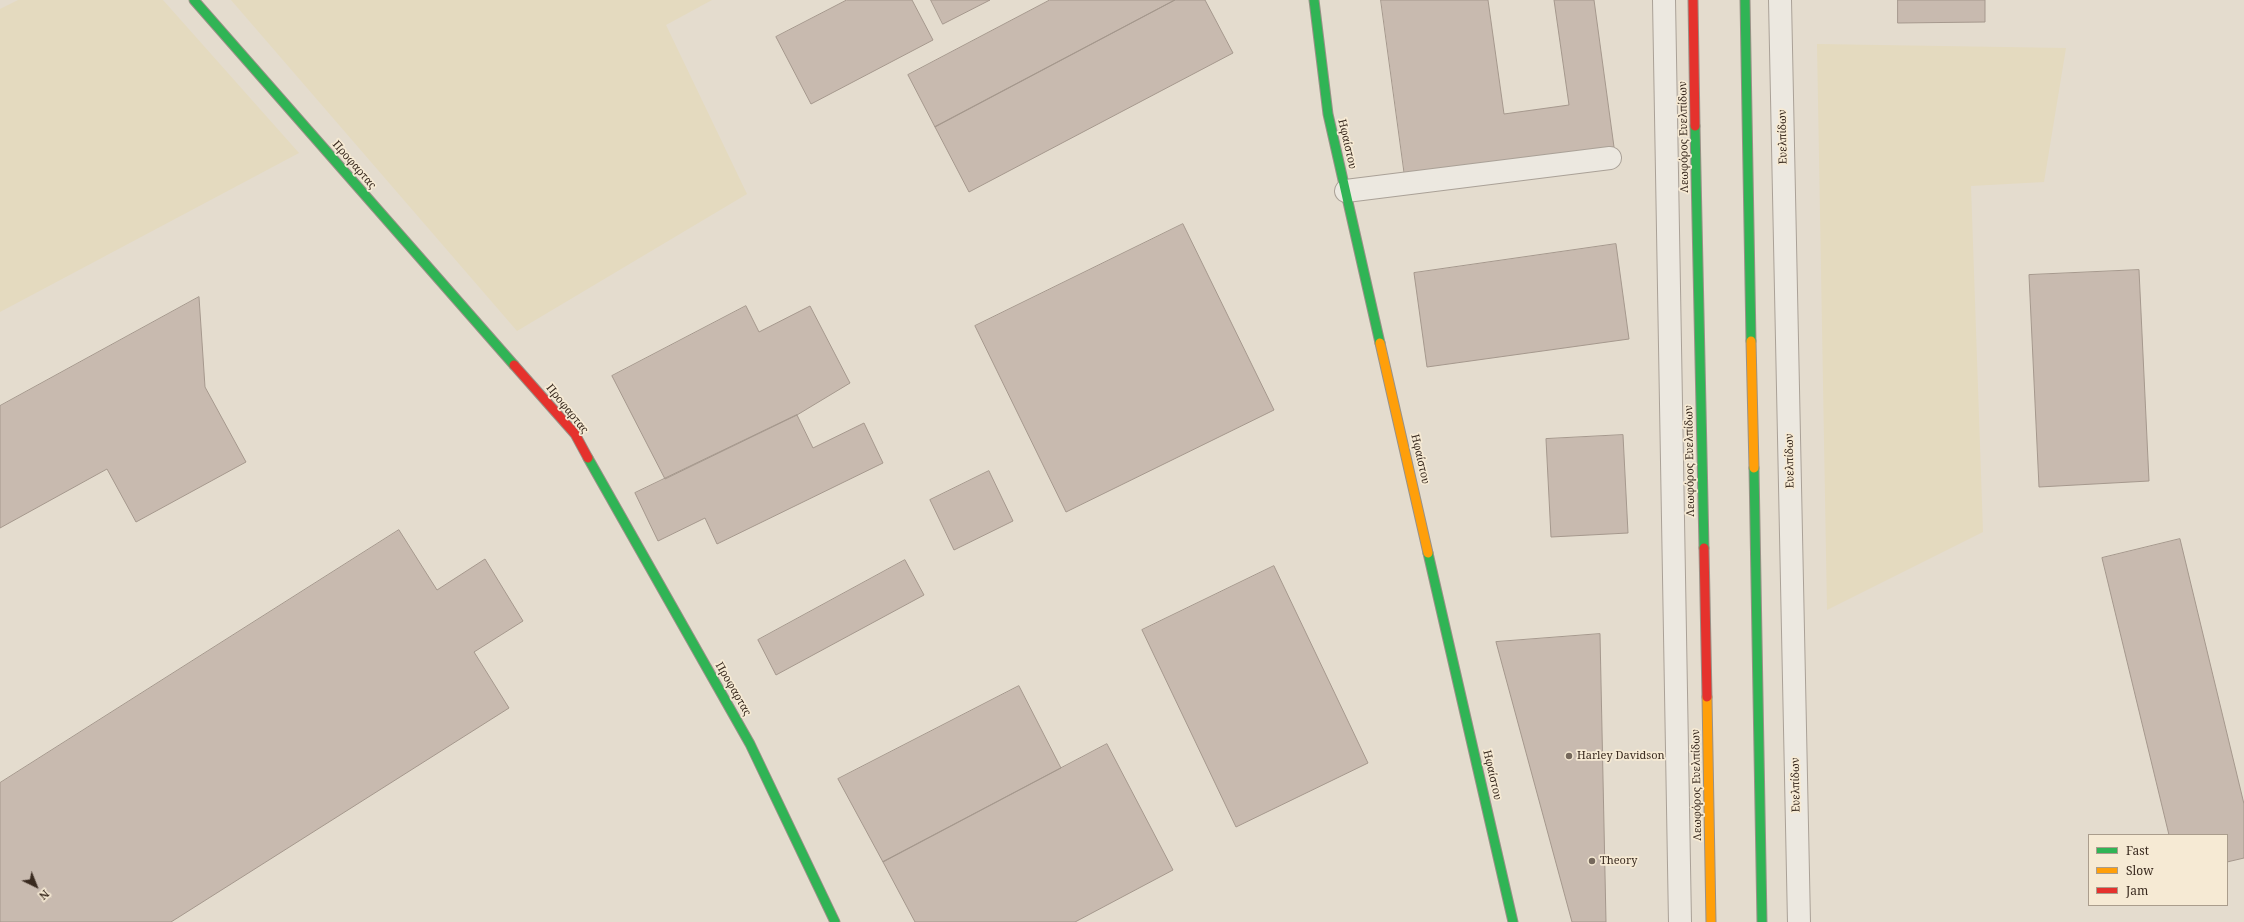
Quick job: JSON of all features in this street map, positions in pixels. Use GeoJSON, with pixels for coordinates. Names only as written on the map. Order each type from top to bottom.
{"type":"FeatureCollection","features":[{"type":"Feature","properties":{"kind":"street","name":"Προφαρτας"},"geometry":{"type":"LineString","coordinates":[[194,0],[574,434],[750,744],[835,922]]}},
{"type":"Feature","properties":{"kind":"street","name":"Ηφαίστου"},"geometry":{"type":"LineString","coordinates":[[1314,0],[1328,114],[1513,922]]}},
{"type":"Feature","properties":{"kind":"street"},"geometry":{"type":"LineString","coordinates":[[1664,0],[1680,922]]}},
{"type":"Feature","properties":{"kind":"street","name":"Λεωφόρος Ευελπίδων"},"geometry":{"type":"LineString","coordinates":[[1693,0],[1711,922]]}},
{"type":"Feature","properties":{"kind":"street"},"geometry":{"type":"LineString","coordinates":[[1745,0],[1762,922]]}},
{"type":"Feature","properties":{"kind":"street","name":"Ευελπίδων"},"geometry":{"type":"LineString","coordinates":[[1780,0],[1799,922]]}},
{"type":"Feature","properties":{"kind":"street"},"geometry":{"type":"LineString","coordinates":[[1346,191],[1610,158]]}},
{"type":"Feature","properties":{"kind":"street"},"geometry":{"type":"LineString","coordinates":[[1669,307],[1699,308]]}},
{"type":"Feature","properties":{"kind":"shaded area"},"geometry":{"type":"Polygon","coordinates":[[[18,0],[163,0],[299,153],[0,312],[0,9],[18,0]]]}},
{"type":"Feature","properties":{"kind":"shaded area"},"geometry":{"type":"Polygon","coordinates":[[[231,0],[712,0],[666,25],[747,194],[517,331],[231,0]]]}},
{"type":"Feature","properties":{"kind":"shaded area"},"geometry":{"type":"Polygon","coordinates":[[[1817,44],[2066,48],[2044,182],[1971,186],[1983,532],[1827,610],[1817,44]]]}},
{"type":"Feature","properties":{"kind":"building"},"geometry":{"type":"Polygon","coordinates":[[[847,0],[912,0],[933,40],[811,104],[776,37],[847,0]]]}},
{"type":"Feature","properties":{"kind":"building"},"geometry":{"type":"Polygon","coordinates":[[[931,0],[990,0],[943,24],[931,0]]]}},
{"type":"Feature","properties":{"kind":"building"},"geometry":{"type":"Polygon","coordinates":[[[1050,0],[1175,0],[935,127],[908,75],[1050,0]]]}},
{"type":"Feature","properties":{"kind":"building"},"geometry":{"type":"Polygon","coordinates":[[[1175,0],[1205,0],[1233,53],[969,192],[935,127],[1175,0]]]}},
{"type":"Feature","properties":{"kind":"building"},"geometry":{"type":"Polygon","coordinates":[[[1381,0],[1488,0],[1504,114],[1569,105],[1554,0],[1594,0],[1614,147],[1405,177],[1381,0]]]}},
{"type":"Feature","properties":{"kind":"building"},"geometry":{"type":"Polygon","coordinates":[[[1898,0],[1985,0],[1985,22],[1898,23],[1898,0]]]}},
{"type":"Feature","properties":{"kind":"building"},"geometry":{"type":"Polygon","coordinates":[[[1183,224],[1274,410],[1066,512],[975,326],[1183,224]]]}},
{"type":"Feature","properties":{"kind":"building"},"geometry":{"type":"Polygon","coordinates":[[[1616,244],[1629,339],[1427,367],[1414,273],[1616,244]]]}},
{"type":"Feature","properties":{"kind":"building"},"geometry":{"type":"Polygon","coordinates":[[[2139,270],[2149,481],[2039,487],[2029,275],[2139,270]]]}},
{"type":"Feature","properties":{"kind":"building"},"geometry":{"type":"Polygon","coordinates":[[[199,297],[205,387],[246,462],[136,522],[107,469],[0,528],[0,406],[199,297]]]}},
{"type":"Feature","properties":{"kind":"building"},"geometry":{"type":"Polygon","coordinates":[[[746,306],[759,332],[810,306],[850,383],[797,415],[665,479],[612,376],[746,306]]]}},
{"type":"Feature","properties":{"kind":"building"},"geometry":{"type":"Polygon","coordinates":[[[797,415],[813,448],[864,423],[883,463],[717,544],[705,518],[658,541],[635,493],[797,415]]]}},
{"type":"Feature","properties":{"kind":"building"},"geometry":{"type":"Polygon","coordinates":[[[1623,435],[1628,533],[1551,537],[1546,439],[1623,435]]]}},
{"type":"Feature","properties":{"kind":"building"},"geometry":{"type":"Polygon","coordinates":[[[989,471],[1013,521],[954,550],[930,500],[989,471]]]}},
{"type":"Feature","properties":{"kind":"building"},"geometry":{"type":"Polygon","coordinates":[[[399,530],[437,590],[485,559],[523,621],[474,652],[509,708],[171,922],[0,922],[0,783],[399,530]]]}},
{"type":"Feature","properties":{"kind":"building"},"geometry":{"type":"Polygon","coordinates":[[[2180,539],[2244,804],[2244,858],[2228,862],[2228,834],[2169,834],[2102,558],[2180,539]]]}},
{"type":"Feature","properties":{"kind":"building"},"geometry":{"type":"Polygon","coordinates":[[[905,560],[924,595],[776,675],[758,640],[905,560]]]}},
{"type":"Feature","properties":{"kind":"building"},"geometry":{"type":"Polygon","coordinates":[[[1274,566],[1368,763],[1236,827],[1142,630],[1274,566]]]}},
{"type":"Feature","properties":{"kind":"building"},"geometry":{"type":"Polygon","coordinates":[[[1600,634],[1606,922],[1572,922],[1496,642],[1600,634]]]}},
{"type":"Feature","properties":{"kind":"building"},"geometry":{"type":"Polygon","coordinates":[[[1019,686],[1061,768],[883,862],[838,779],[1019,686]]]}},
{"type":"Feature","properties":{"kind":"building"},"geometry":{"type":"Polygon","coordinates":[[[1107,744],[1173,870],[1075,922],[915,922],[883,862],[1107,744]]]}},
{"type":"Feature","properties":{"kind":"traffic: fast"},"geometry":{"type":"LineString","coordinates":[[194,0],[514,365]]}},
{"type":"Feature","properties":{"kind":"traffic: fast"},"geometry":{"type":"LineString","coordinates":[[1314,0],[1328,114],[1380,343]]}},
{"type":"Feature","properties":{"kind":"traffic: fast"},"geometry":{"type":"LineString","coordinates":[[1745,0],[1751,341]]}},
{"type":"Feature","properties":{"kind":"traffic: fast"},"geometry":{"type":"LineString","coordinates":[[1695,126],[1704,548]]}},
{"type":"Feature","properties":{"kind":"traffic: fast"},"geometry":{"type":"LineString","coordinates":[[588,458],[750,744],[835,922]]}},
{"type":"Feature","properties":{"kind":"traffic: fast"},"geometry":{"type":"LineString","coordinates":[[1754,468],[1762,922]]}},
{"type":"Feature","properties":{"kind":"traffic: fast"},"geometry":{"type":"LineString","coordinates":[[1428,553],[1513,922]]}},
{"type":"Feature","properties":{"kind":"traffic: slow"},"geometry":{"type":"LineString","coordinates":[[1751,341],[1754,468]]}},
{"type":"Feature","properties":{"kind":"traffic: slow"},"geometry":{"type":"LineString","coordinates":[[1380,343],[1428,553]]}},
{"type":"Feature","properties":{"kind":"traffic: slow"},"geometry":{"type":"LineString","coordinates":[[1707,697],[1711,922]]}},
{"type":"Feature","properties":{"kind":"traffic: jam"},"geometry":{"type":"LineString","coordinates":[[1693,0],[1695,126]]}},
{"type":"Feature","properties":{"kind":"traffic: jam"},"geometry":{"type":"LineString","coordinates":[[514,365],[575,434],[588,458]]}},
{"type":"Feature","properties":{"kind":"traffic: jam"},"geometry":{"type":"LineString","coordinates":[[1704,548],[1707,697]]}},
{"type":"Feature","properties":{"kind":"place","name":"Harley Davidson"},"geometry":{"type":"Point","coordinates":[1569,756]}},
{"type":"Feature","properties":{"kind":"place","name":"Theory"},"geometry":{"type":"Point","coordinates":[1592,861]}}]}
